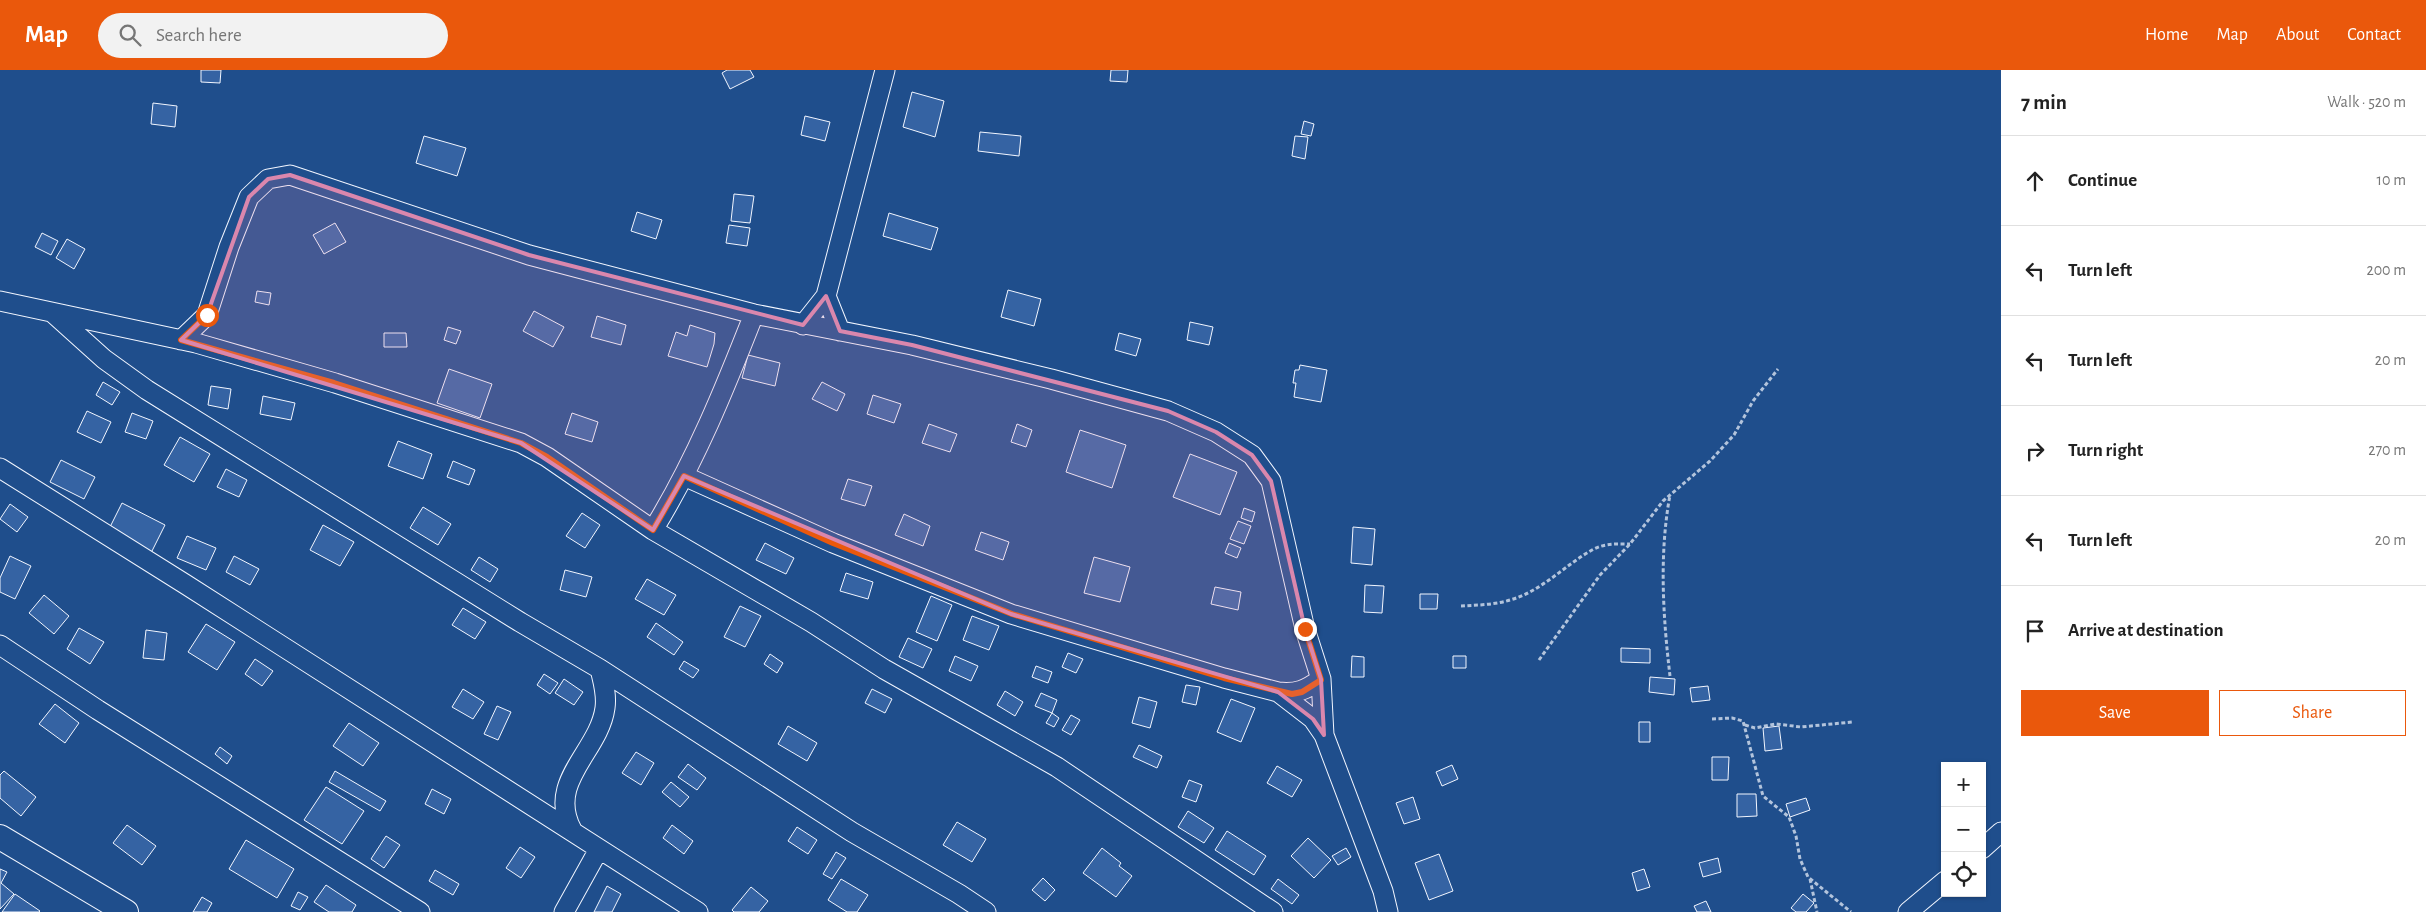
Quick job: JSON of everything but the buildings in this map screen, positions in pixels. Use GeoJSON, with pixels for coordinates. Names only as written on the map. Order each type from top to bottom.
{"type":"FeatureCollection","features":[{"type":"Feature","properties":{"kind":"main road"},"geometry":{"type":"LineString","coordinates":[[0,837],[126,912]]}},
{"type":"Feature","properties":{"kind":"street"},"geometry":{"type":"LineString","coordinates":[[803,325],[826,296],[886,70]]}},
{"type":"Feature","properties":{"kind":"street"},"geometry":{"type":"LineString","coordinates":[[181,340],[207,315],[229,247],[250,196],[268,179],[290,175],[529,255],[754,314],[949,354],[1168,411],[1216,432],[1252,455],[1271,481],[1305,629],[1321,680],[1324,735]]}},
{"type":"Feature","properties":{"kind":"street"},"geometry":{"type":"LineString","coordinates":[[826,296],[840,331]]}},
{"type":"Feature","properties":{"kind":"street"},"geometry":{"type":"LineString","coordinates":[[0,301],[181,340],[334,383],[521,443],[547,457],[653,530],[811,622],[884,669],[1057,767],[1273,912]]}},
{"type":"Feature","properties":{"kind":"street"},"geometry":{"type":"LineString","coordinates":[[53,313],[104,359],[147,390],[520,622],[600,669],[782,788],[986,912]]}},
{"type":"Feature","properties":{"kind":"street"},"geometry":{"type":"LineString","coordinates":[[653,530],[684,476],[726,387],[754,314]]}},
{"type":"Feature","properties":{"kind":"street"},"geometry":{"type":"LineString","coordinates":[[0,468],[572,830],[698,912]]}},
{"type":"Feature","properties":{"kind":"street"},"geometry":{"type":"LineString","coordinates":[[684,476],[833,543],[1012,614],[1224,678],[1278,692],[1292,694],[1302,692],[1321,680]]}},
{"type":"Feature","properties":{"kind":"street"},"geometry":{"type":"LineString","coordinates":[[0,645],[98,710],[420,912]]}},
{"type":"Feature","properties":{"kind":"street"},"geometry":{"type":"LineString","coordinates":[[572,830],[565,818],[564,804],[567,788],[574,769],[598,730],[605,709],[605,690],[600,669]]}},
{"type":"Feature","properties":{"kind":"street"},"geometry":{"type":"LineString","coordinates":[[1278,692],[1313,719],[1324,735],[1383,891],[1388,912]]}},
{"type":"Feature","properties":{"kind":"street"},"geometry":{"type":"LineString","coordinates":[[1986,845],[2001,832]]}},
{"type":"Feature","properties":{"kind":"street"},"geometry":{"type":"LineString","coordinates":[[564,912],[599,849]]}},
{"type":"Feature","properties":{"kind":"street"},"geometry":{"type":"LineString","coordinates":[[1908,912],[1941,884]]}},
{"type":"Feature","properties":{"kind":"path"},"geometry":{"type":"LineString","coordinates":[[1539,660],[1600,575],[1630,544],[1670,495],[1710,461],[1734,435],[1753,401],[1778,369]]}},
{"type":"Feature","properties":{"kind":"path"},"geometry":{"type":"LineString","coordinates":[[1670,495],[1666,519],[1664,596],[1670,676]]}},
{"type":"Feature","properties":{"kind":"path"},"geometry":{"type":"LineString","coordinates":[[1461,606],[1482,605],[1511,600],[1543,584],[1593,549],[1606,545],[1630,544]]}},
{"type":"Feature","properties":{"kind":"path"},"geometry":{"type":"LineString","coordinates":[[1712,719],[1732,718],[1743,722],[1763,796],[1789,817],[1796,836],[1800,859],[1810,879],[1817,912]]}},
{"type":"Feature","properties":{"kind":"path"},"geometry":{"type":"LineString","coordinates":[[1744,725],[1754,728],[1776,724],[1801,727],[1852,722]]}},
{"type":"Feature","properties":{"kind":"path"},"geometry":{"type":"LineString","coordinates":[[1810,879],[1851,912]]}},
{"type":"Feature","properties":{"kind":"highlighted area"},"geometry":{"type":"Polygon","coordinates":[[[290,175],[529,255],[803,325],[826,296],[840,331],[912,345],[1168,411],[1216,432],[1252,455],[1271,481],[1305,629],[1321,679],[1324,735],[1313,719],[1278,692],[1011,614],[684,476],[653,530],[521,443],[181,340],[207,315],[249,197],[268,179],[290,175]]]}},
{"type":"Feature","properties":{"kind":"route"},"geometry":{"type":"LineString","coordinates":[[207,315],[181,340],[334,383],[521,443],[547,457],[653,530],[684,476],[833,543],[1012,614],[1224,678],[1278,692],[1292,694],[1302,692],[1321,680],[1305,629]]}}]}
